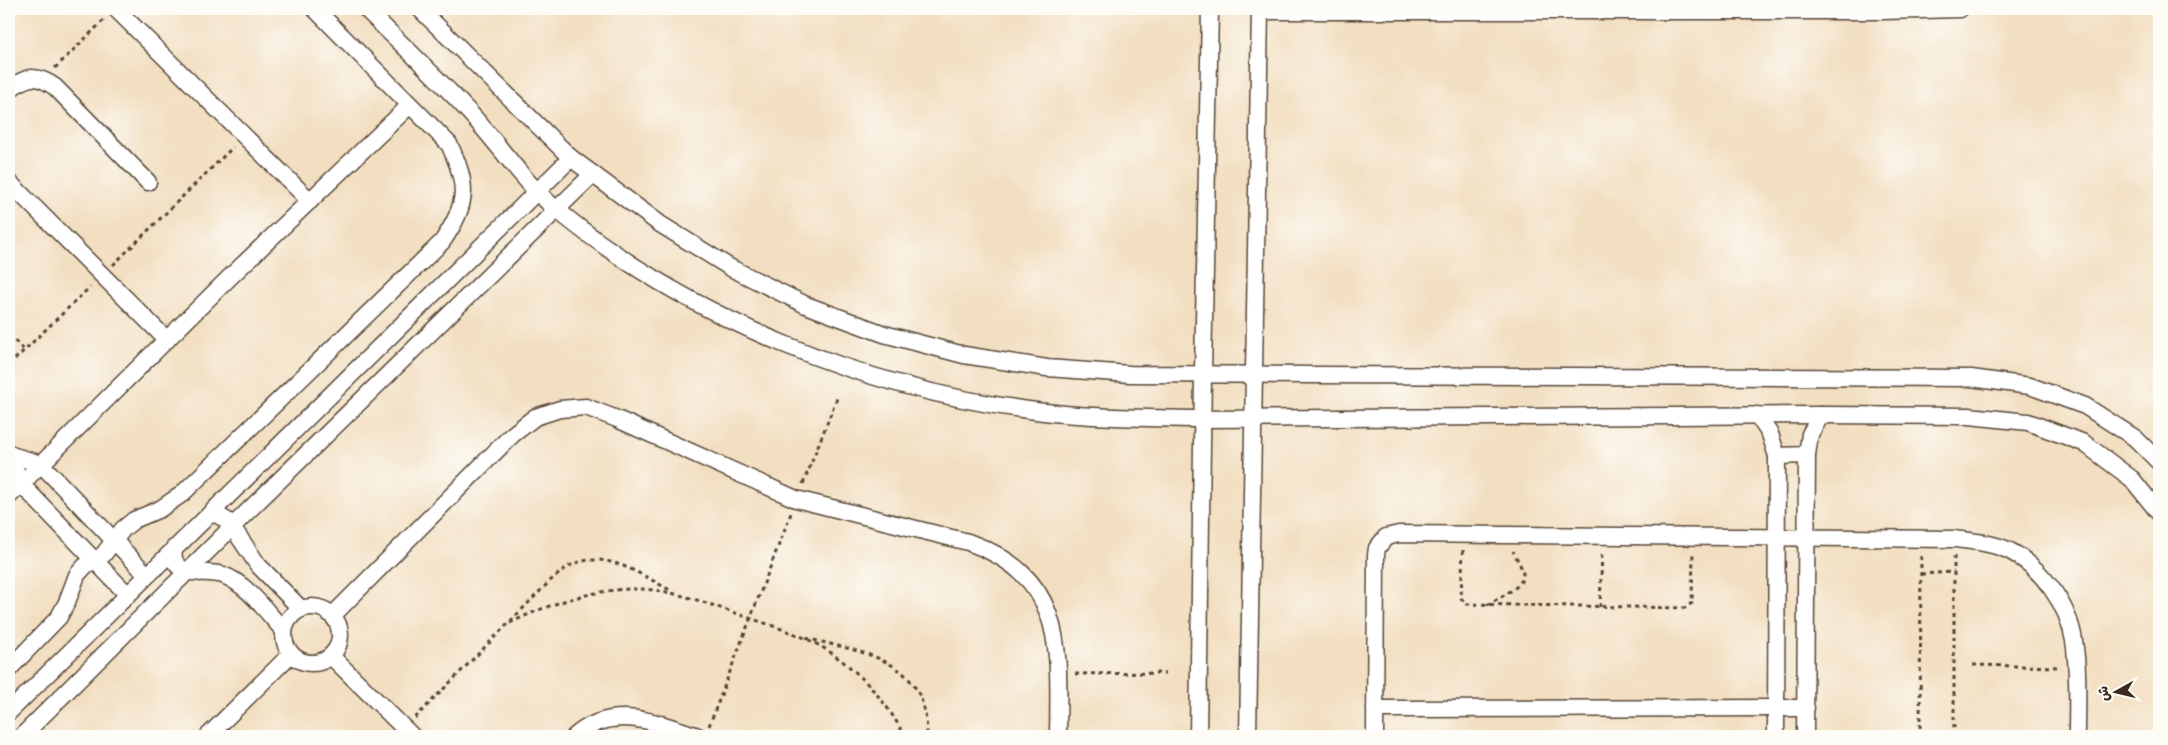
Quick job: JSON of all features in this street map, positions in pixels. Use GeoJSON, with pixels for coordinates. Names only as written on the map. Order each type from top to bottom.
{"type":"FeatureCollection","features":[{"type":"Feature","properties":{"kind":"street"},"geometry":{"type":"LineString","coordinates":[[9,668],[59,617],[77,575],[85,566],[103,555],[123,528],[182,494],[442,242],[457,220],[464,194],[460,168],[449,144],[315,9]]}},
{"type":"Feature","properties":{"kind":"street"},"geometry":{"type":"LineString","coordinates":[[366,9],[469,112],[537,192],[556,210],[628,261],[704,306],[783,344],[866,374],[950,396],[1037,411],[1124,417],[1252,419],[1821,415],[1969,416],[2028,422],[2084,443],[2132,479],[2159,512]]}},
{"type":"Feature","properties":{"kind":"street"},"geometry":{"type":"LineString","coordinates":[[420,9],[571,158],[660,224],[731,268],[806,305],[884,334],[964,355],[1047,368],[1130,374],[1971,378],[2030,386],[2085,406],[2135,438],[2159,462]]}},
{"type":"Feature","properties":{"kind":"street"},"geometry":{"type":"LineString","coordinates":[[1198,736],[1210,9],[1200,9]]}},
{"type":"Feature","properties":{"kind":"street"},"geometry":{"type":"LineString","coordinates":[[1248,736],[1260,10],[1882,12],[1960,9]]}},
{"type":"Feature","properties":{"kind":"street"},"geometry":{"type":"LineString","coordinates":[[112,12],[310,201]]}},
{"type":"Feature","properties":{"kind":"street"},"geometry":{"type":"LineString","coordinates":[[9,90],[30,77],[44,79],[55,87],[148,182]]}},
{"type":"Feature","properties":{"kind":"street"},"geometry":{"type":"LineString","coordinates":[[9,496],[410,105]]}},
{"type":"Feature","properties":{"kind":"street"},"geometry":{"type":"LineString","coordinates":[[9,712],[571,158]]}},
{"type":"Feature","properties":{"kind":"street"},"geometry":{"type":"LineString","coordinates":[[22,736],[593,174]]}},
{"type":"Feature","properties":{"kind":"street"},"geometry":{"type":"LineString","coordinates":[[10,185],[167,340]]}},
{"type":"Feature","properties":{"kind":"street"},"geometry":{"type":"LineString","coordinates":[[333,615],[512,435],[535,417],[560,409],[586,407],[617,418],[796,499],[968,542],[992,550],[1015,566],[1033,586],[1047,609],[1056,635],[1059,674],[1058,736]]}},
{"type":"Feature","properties":{"kind":"street"},"geometry":{"type":"LineString","coordinates":[[1806,736],[1807,455],[1810,434],[1821,415]]}},
{"type":"Feature","properties":{"kind":"street"},"geometry":{"type":"LineString","coordinates":[[1757,416],[1770,434],[1777,456],[1776,736]]}},
{"type":"Feature","properties":{"kind":"street"},"geometry":{"type":"LineString","coordinates":[[10,454],[41,464],[147,575]]}},
{"type":"Feature","properties":{"kind":"street"},"geometry":{"type":"LineString","coordinates":[[10,454],[21,484],[127,594]]}},
{"type":"Feature","properties":{"kind":"street"},"geometry":{"type":"LineString","coordinates":[[1777,456],[1807,455]]}},
{"type":"Feature","properties":{"kind":"street"},"geometry":{"type":"LineString","coordinates":[[210,514],[218,515],[233,527],[258,566],[300,608]]}},
{"type":"Feature","properties":{"kind":"street"},"geometry":{"type":"LineString","coordinates":[[72,537],[92,518]]}},
{"type":"Feature","properties":{"kind":"street"},"geometry":{"type":"LineString","coordinates":[[1375,736],[1377,548],[1386,537],[1392,534],[1954,539],[1982,542],[2010,551],[2032,568],[2051,588],[2065,613],[2074,640],[2077,668],[2077,736]]}},
{"type":"Feature","properties":{"kind":"street"},"geometry":{"type":"LineString","coordinates":[[174,548],[175,563],[187,572],[206,572],[223,576],[240,584],[283,630]]}},
{"type":"Feature","properties":{"kind":"street"},"geometry":{"type":"LineString","coordinates":[[240,584],[258,566]]}},
{"type":"Feature","properties":{"kind":"street"},"geometry":{"type":"LineString","coordinates":[[311,606],[323,608],[333,615],[339,625],[340,636],[338,647],[331,656],[321,662],[310,664],[300,661],[291,654],[286,647],[283,630],[286,621],[300,608],[311,606]]}},
{"type":"Feature","properties":{"kind":"street"},"geometry":{"type":"LineString","coordinates":[[208,736],[291,654]]}},
{"type":"Feature","properties":{"kind":"street"},"geometry":{"type":"LineString","coordinates":[[331,656],[408,733]]}},
{"type":"Feature","properties":{"kind":"street"},"geometry":{"type":"LineString","coordinates":[[1376,709],[1806,708]]}},
{"type":"Feature","properties":{"kind":"street"},"geometry":{"type":"LineString","coordinates":[[575,736],[600,723],[622,718],[645,718],[703,732]]}},
{"type":"Feature","properties":{"kind":"path"},"geometry":{"type":"LineString","coordinates":[[44,79],[112,12]]}},
{"type":"Feature","properties":{"kind":"path"},"geometry":{"type":"LineString","coordinates":[[9,365],[244,136]]}},
{"type":"Feature","properties":{"kind":"path"},"geometry":{"type":"LineString","coordinates":[[9,335],[24,350]]}},
{"type":"Feature","properties":{"kind":"path"},"geometry":{"type":"LineString","coordinates":[[1463,535],[1462,601],[1466,604],[1688,607],[1692,603],[1693,536]]}},
{"type":"Feature","properties":{"kind":"path"},"geometry":{"type":"LineString","coordinates":[[1920,736],[1921,539]]}},
{"type":"Feature","properties":{"kind":"path"},"geometry":{"type":"LineString","coordinates":[[1954,539],[1954,736]]}},
{"type":"Feature","properties":{"kind":"path"},"geometry":{"type":"LineString","coordinates":[[1487,605],[1516,587],[1521,580],[1522,574],[1512,550]]}},
{"type":"Feature","properties":{"kind":"path"},"geometry":{"type":"LineString","coordinates":[[1600,606],[1602,550]]}},
{"type":"Feature","properties":{"kind":"path"},"geometry":{"type":"LineString","coordinates":[[408,733],[551,580],[568,566],[589,559],[612,561],[673,592],[802,636],[878,656],[898,667],[914,684],[924,705],[927,736]]}},
{"type":"Feature","properties":{"kind":"path"},"geometry":{"type":"LineString","coordinates":[[1921,574],[1954,572]]}},
{"type":"Feature","properties":{"kind":"path"},"geometry":{"type":"LineString","coordinates":[[510,623],[541,608],[573,598],[606,591],[640,589],[673,592]]}},
{"type":"Feature","properties":{"kind":"path"},"geometry":{"type":"LineString","coordinates":[[703,732],[749,618]]}},
{"type":"Feature","properties":{"kind":"path"},"geometry":{"type":"LineString","coordinates":[[802,636],[840,659],[873,689],[899,725],[904,736]]}},
{"type":"Feature","properties":{"kind":"path"},"geometry":{"type":"LineString","coordinates":[[1972,665],[2077,668]]}},
{"type":"Feature","properties":{"kind":"path"},"geometry":{"type":"LineString","coordinates":[[1059,674],[1165,673]]}}]}
